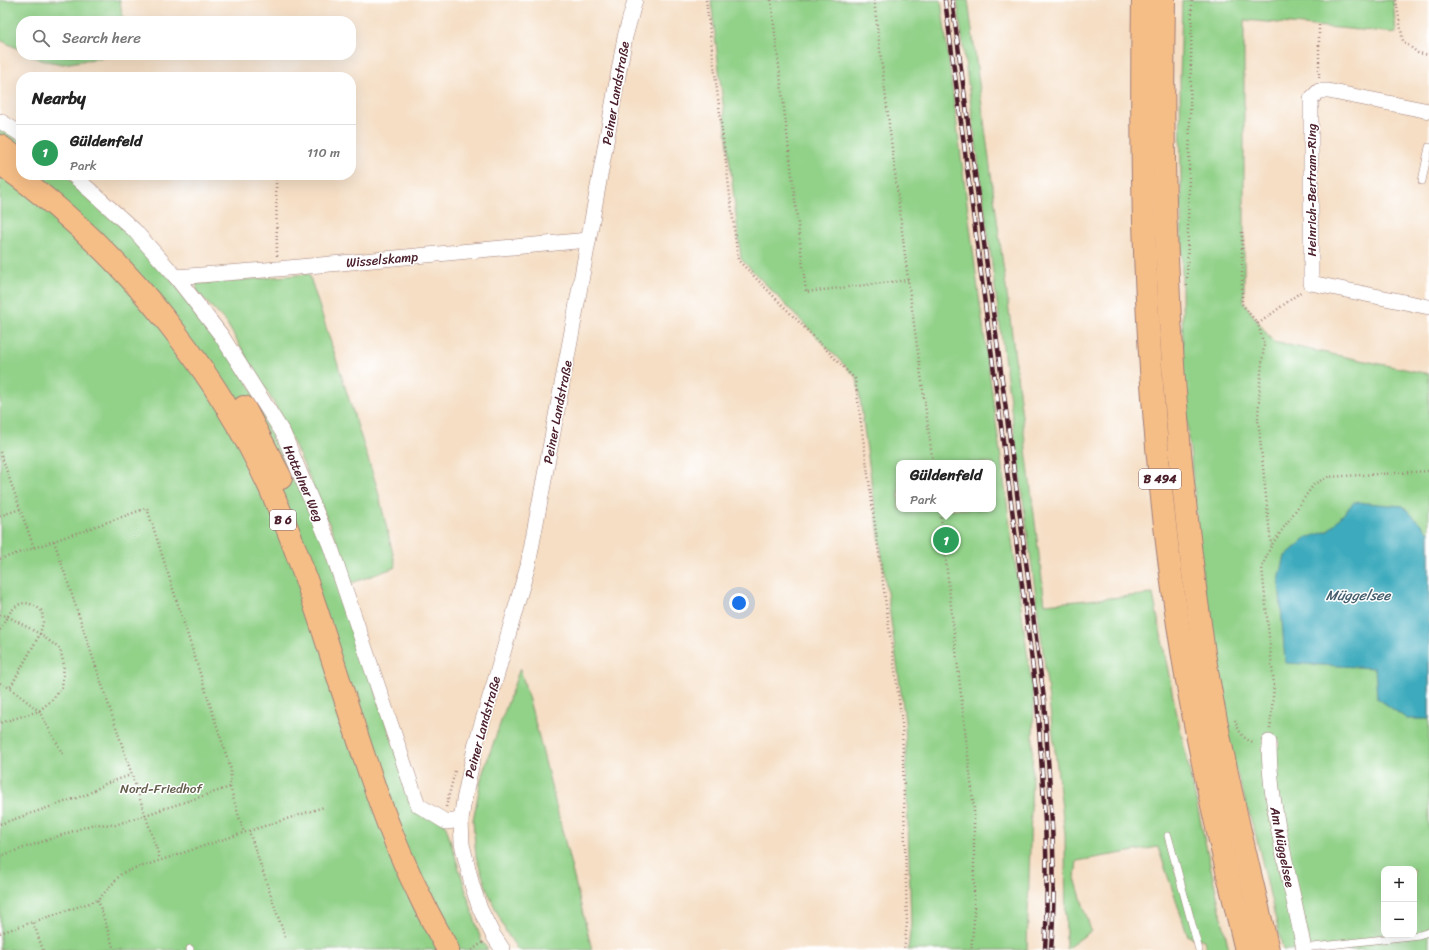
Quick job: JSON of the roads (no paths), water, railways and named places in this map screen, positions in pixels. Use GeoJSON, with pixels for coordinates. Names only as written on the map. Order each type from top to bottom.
{"type":"FeatureCollection","features":[{"type":"Feature","properties":{"kind":"highway","name":"B 494"},"geometry":{"type":"LineString","coordinates":[[1143,0],[1143,231],[1154,423],[1167,542],[1184,663],[1224,858],[1246,950]]}},
{"type":"Feature","properties":{"kind":"highway","name":"B 494"},"geometry":{"type":"LineString","coordinates":[[1164,0],[1163,128],[1166,248],[1176,420],[1189,544],[1205,656],[1223,753],[1244,851],[1268,950]]}},
{"type":"Feature","properties":{"kind":"highway"},"geometry":{"type":"LineString","coordinates":[[0,146],[16,157]]}},
{"type":"Feature","properties":{"kind":"highway","name":"B 6"},"geometry":{"type":"LineString","coordinates":[[0,163],[16,175]]}},
{"type":"Feature","properties":{"kind":"highway","name":"B 6"},"geometry":{"type":"LineString","coordinates":[[24,180],[62,212],[122,270],[174,332],[214,387],[236,424],[269,487],[285,524],[312,598],[368,770],[398,848],[418,894],[458,948]]}},
{"type":"Feature","properties":{"kind":"highway","name":"B 6"},"geometry":{"type":"LineString","coordinates":[[46,180],[102,228],[164,295],[206,349],[249,416],[283,482],[309,545],[393,796],[412,845],[458,948]]}},
{"type":"Feature","properties":{"kind":"street","name":"Peiner Landstraße"},"geometry":{"type":"LineString","coordinates":[[503,950],[493,935],[480,909],[472,886],[462,844],[461,820],[469,770],[476,743],[528,565],[625,37],[635,0]]}},
{"type":"Feature","properties":{"kind":"street","name":"Heinrich-Bertram-Ring"},"geometry":{"type":"LineString","coordinates":[[1429,111],[1328,91],[1319,91],[1311,98],[1311,283],[1429,307]]}},
{"type":"Feature","properties":{"kind":"street"},"geometry":{"type":"LineString","coordinates":[[0,121],[16,131]]}},
{"type":"Feature","properties":{"kind":"street","name":"Hottelner Weg"},"geometry":{"type":"LineString","coordinates":[[79,180],[134,230],[176,277],[221,335],[282,434],[330,545],[418,805],[446,822],[461,820]]}},
{"type":"Feature","properties":{"kind":"street","name":"Wisselskamp"},"geometry":{"type":"LineString","coordinates":[[176,277],[588,240]]}},
{"type":"Feature","properties":{"kind":"street","name":"Am Müggelsee"},"geometry":{"type":"LineString","coordinates":[[1269,742],[1269,762],[1275,808],[1304,949]]}},
{"type":"Feature","properties":{"kind":"lane"},"geometry":{"type":"LineString","coordinates":[[1422,182],[1429,147]]}},
{"type":"Feature","properties":{"kind":"lane"},"geometry":{"type":"LineString","coordinates":[[1168,836],[1199,950]]}},
{"type":"Feature","properties":{"kind":"lane"},"geometry":{"type":"LineString","coordinates":[[1304,949],[1419,935],[1429,932]]}},
{"type":"Feature","properties":{"kind":"water","name":"Müggelsee"},"geometry":{"type":"Polygon","coordinates":[[[1354,502],[1403,506],[1429,532],[1429,719],[1407,719],[1377,698],[1375,668],[1285,663],[1279,580],[1285,556],[1306,538],[1328,531],[1354,502]]]}},
{"type":"Feature","properties":{"kind":"railway"},"geometry":{"type":"LineString","coordinates":[[945,0],[1037,699],[1047,887],[1045,950]]}},
{"type":"Feature","properties":{"kind":"railway"},"geometry":{"type":"LineString","coordinates":[[952,0],[1044,699],[1054,887],[1051,950]]}},
{"type":"Feature","properties":{"kind":"place","name":"Güldenfeld"},"geometry":{"type":"Point","coordinates":[946,540]}},
{"type":"Feature","properties":{"kind":"park label","name":"Nord-Friedhof"},"geometry":{"type":"Point","coordinates":[161,788]}}]}
